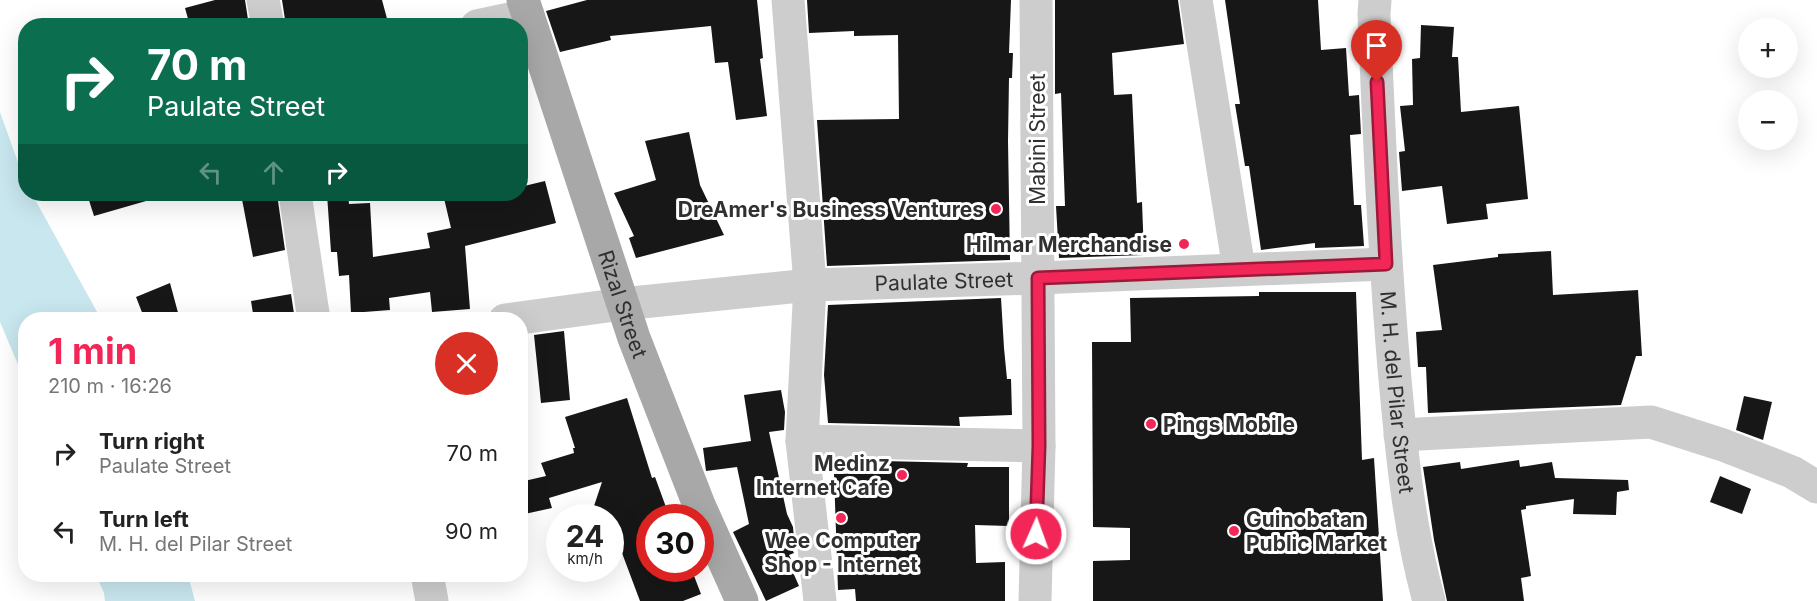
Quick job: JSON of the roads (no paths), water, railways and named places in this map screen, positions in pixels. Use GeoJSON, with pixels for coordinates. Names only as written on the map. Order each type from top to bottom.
{"type":"FeatureCollection","features":[{"type":"Feature","properties":{"kind":"main road","name":"Rizal Street"},"geometry":{"type":"LineString","coordinates":[[526,7],[622,304],[699,505],[742,601]]}},
{"type":"Feature","properties":{"kind":"street"},"geometry":{"type":"LineString","coordinates":[[263,0],[266,18]]}},
{"type":"Feature","properties":{"kind":"street"},"geometry":{"type":"LineString","coordinates":[[788,0],[810,285],[802,441],[820,601]]}},
{"type":"Feature","properties":{"kind":"street","name":"Mabini Street"},"geometry":{"type":"LineString","coordinates":[[1035,601],[1039,446],[1036,0]]}},
{"type":"Feature","properties":{"kind":"street"},"geometry":{"type":"LineString","coordinates":[[1196,0],[1239,269]]}},
{"type":"Feature","properties":{"kind":"street","name":"M. H. del Pilar Street"},"geometry":{"type":"LineString","coordinates":[[1375,0],[1386,264],[1400,435],[1419,564],[1429,601]]}},
{"type":"Feature","properties":{"kind":"street"},"geometry":{"type":"LineString","coordinates":[[498,18],[526,7]]}},
{"type":"Feature","properties":{"kind":"street"},"geometry":{"type":"LineString","coordinates":[[296,201],[313,312]]}},
{"type":"Feature","properties":{"kind":"street","name":"Paulate Street"},"geometry":{"type":"LineString","coordinates":[[528,317],[622,304],[810,285],[1386,264]]}},
{"type":"Feature","properties":{"kind":"street"},"geometry":{"type":"LineString","coordinates":[[1400,435],[1651,422],[1723,445],[1792,472],[1817,487]]}},
{"type":"Feature","properties":{"kind":"street"},"geometry":{"type":"LineString","coordinates":[[802,441],[1039,446]]}},
{"type":"Feature","properties":{"kind":"street"},"geometry":{"type":"LineString","coordinates":[[428,582],[432,601]]}},
{"type":"Feature","properties":{"kind":"water"},"geometry":{"type":"Polygon","coordinates":[[[0,112],[18,162],[18,201],[36,201],[97,312],[18,312],[18,364],[0,322],[0,112]]]}},
{"type":"Feature","properties":{"kind":"water"},"geometry":{"type":"Polygon","coordinates":[[[99,582],[190,582],[195,601],[105,601],[99,582]]]}},
{"type":"Feature","properties":{"kind":"place","name":"DreAmer's Business Ventures"},"geometry":{"type":"Point","coordinates":[996,209]}},
{"type":"Feature","properties":{"kind":"place","name":"Hilmar Merchandise"},"geometry":{"type":"Point","coordinates":[1184,244]}},
{"type":"Feature","properties":{"kind":"place","name":"Pings Mobile"},"geometry":{"type":"Point","coordinates":[1151,424]}},
{"type":"Feature","properties":{"kind":"place","name":"Medinz Internet Cafe"},"geometry":{"type":"Point","coordinates":[902,475]}},
{"type":"Feature","properties":{"kind":"place","name":"Wee Computer Shop - Internet"},"geometry":{"type":"Point","coordinates":[841,518]}},
{"type":"Feature","properties":{"kind":"place","name":"Guinobatan Public Market"},"geometry":{"type":"Point","coordinates":[1234,531]}}]}
